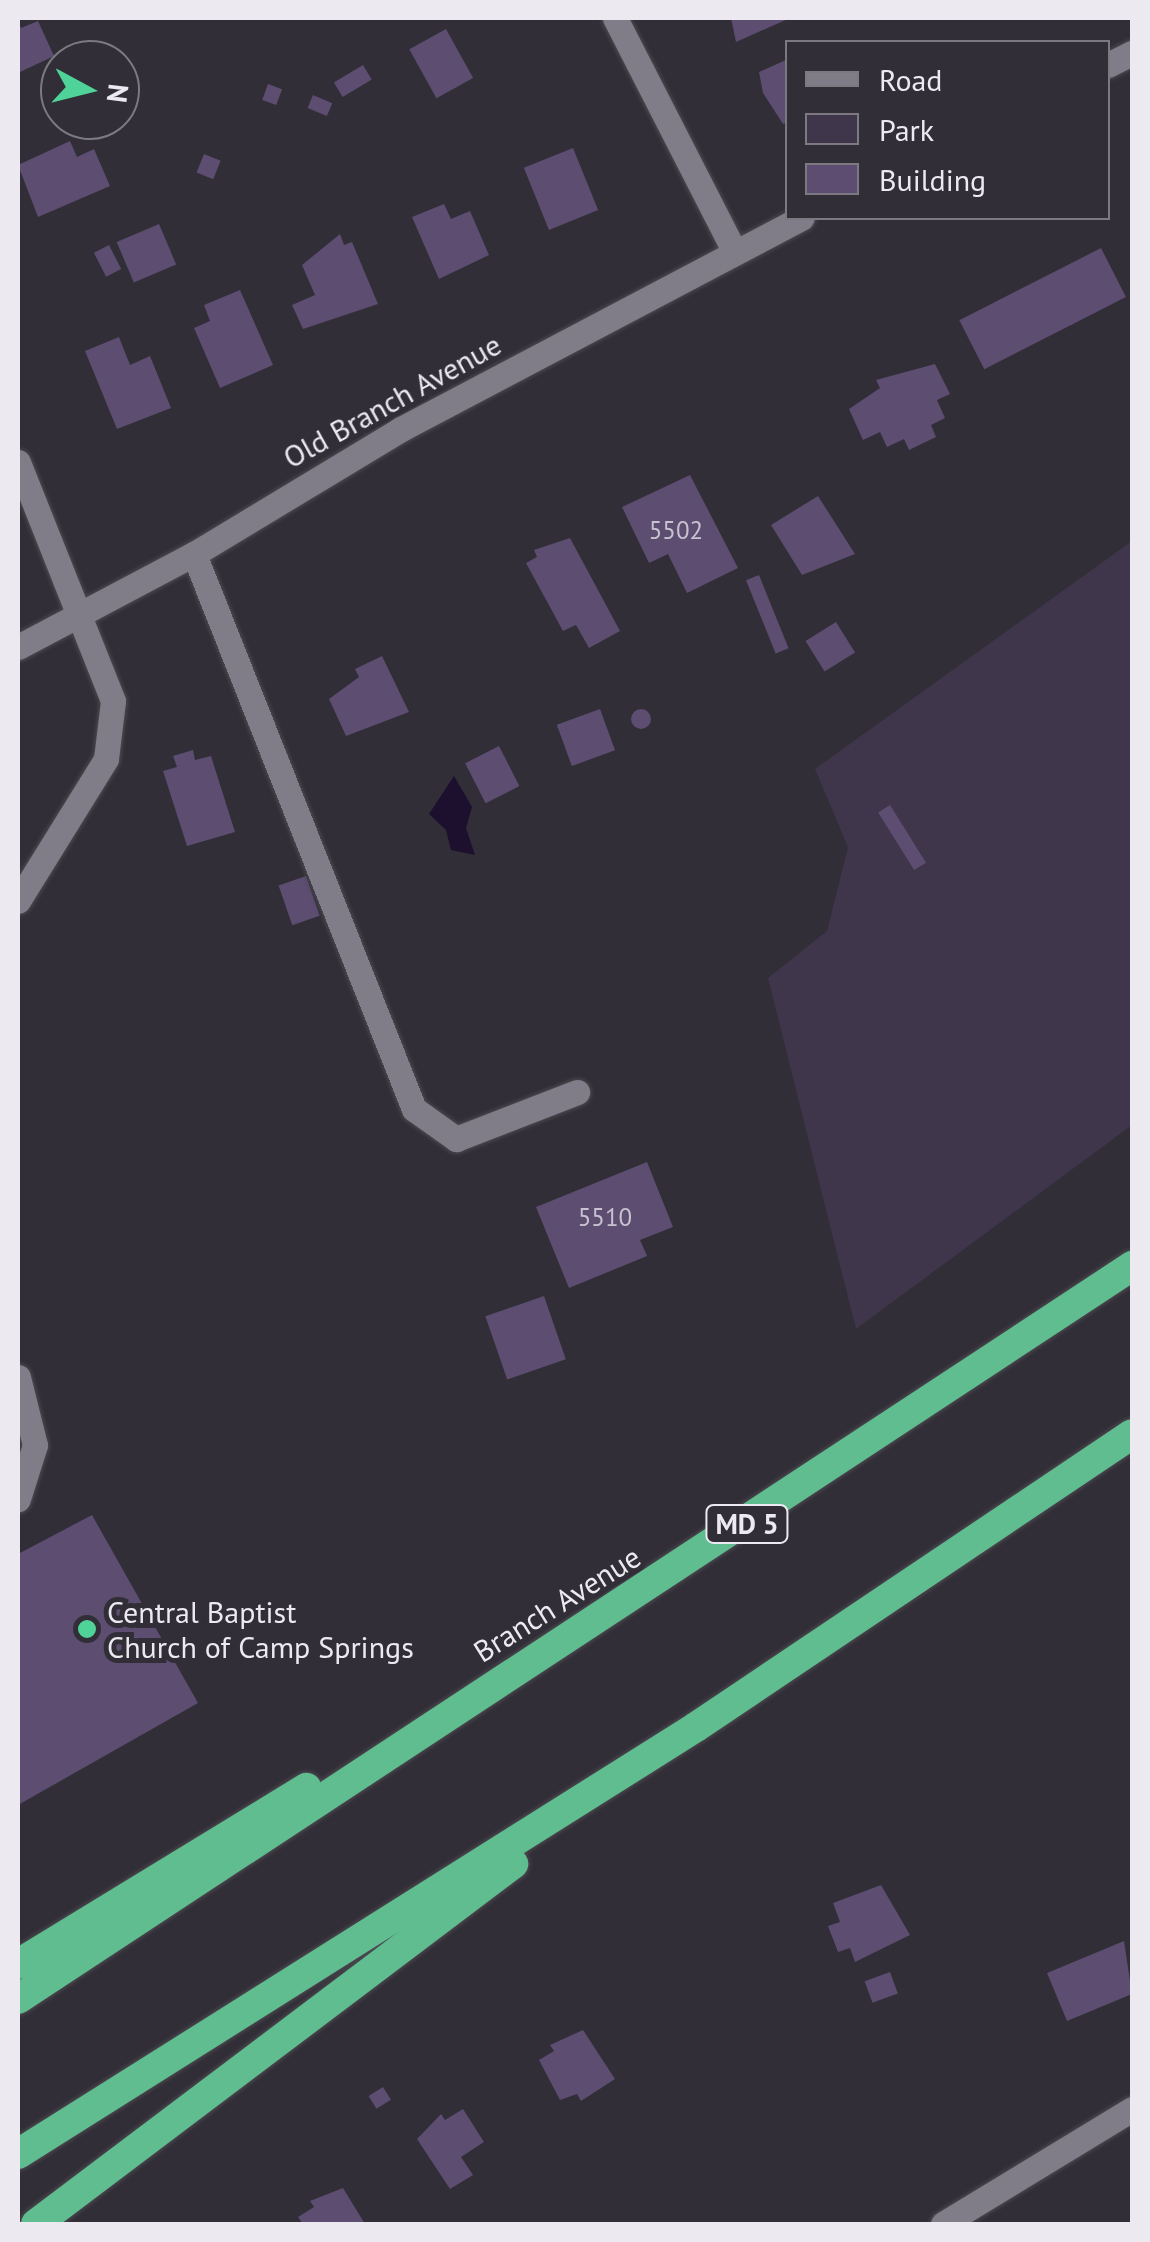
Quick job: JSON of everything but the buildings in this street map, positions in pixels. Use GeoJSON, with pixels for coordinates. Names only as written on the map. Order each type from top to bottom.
{"type":"FeatureCollection","features":[{"type":"Feature","properties":{"kind":"highway","name":"Branch Avenue"},"geometry":{"type":"LineString","coordinates":[[18,1999],[1132,1266]]}},
{"type":"Feature","properties":{"kind":"highway"},"geometry":{"type":"LineString","coordinates":[[18,2154],[696,1728],[1132,1434]]}},
{"type":"Feature","properties":{"kind":"highway"},"geometry":{"type":"LineString","coordinates":[[36,2224],[696,1728]]}},
{"type":"Feature","properties":{"kind":"highway"},"geometry":{"type":"LineString","coordinates":[[18,1964],[297,1790],[358,1774]]}},
{"type":"Feature","properties":{"kind":"street"},"geometry":{"type":"LineString","coordinates":[[615,18],[734,251]]}},
{"type":"Feature","properties":{"kind":"street"},"geometry":{"type":"LineString","coordinates":[[1110,65],[1132,53]]}},
{"type":"Feature","properties":{"kind":"street","name":"Old Branch Avenue"},"geometry":{"type":"LineString","coordinates":[[18,647],[194,554],[401,429],[798,220]]}},
{"type":"Feature","properties":{"kind":"street"},"geometry":{"type":"LineString","coordinates":[[18,462],[83,612],[113,701],[106,759],[18,900]]}},
{"type":"Feature","properties":{"kind":"street"},"geometry":{"type":"LineString","coordinates":[[194,554],[414,1109],[456,1139],[577,1092]]}},
{"type":"Feature","properties":{"kind":"street"},"geometry":{"type":"LineString","coordinates":[[18,1378],[35,1445],[18,1499]]}},
{"type":"Feature","properties":{"kind":"street"},"geometry":{"type":"LineString","coordinates":[[943,2224],[1132,2109]]}},
{"type":"Feature","properties":{"kind":"green space"},"geometry":{"type":"Polygon","coordinates":[[[1132,541],[1132,1125],[856,1329],[768,978],[827,931],[848,847],[815,769],[1132,541]]]}},
{"type":"Feature","properties":{"kind":"shaded area"},"geometry":{"type":"Polygon","coordinates":[[[454,776],[472,807],[466,828],[475,855],[451,850],[446,830],[429,814],[454,776]]]}},
{"type":"Feature","properties":{"kind":"place","name":"Central Baptist Church of Camp Springs"},"geometry":{"type":"Point","coordinates":[87,1629]}}]}
